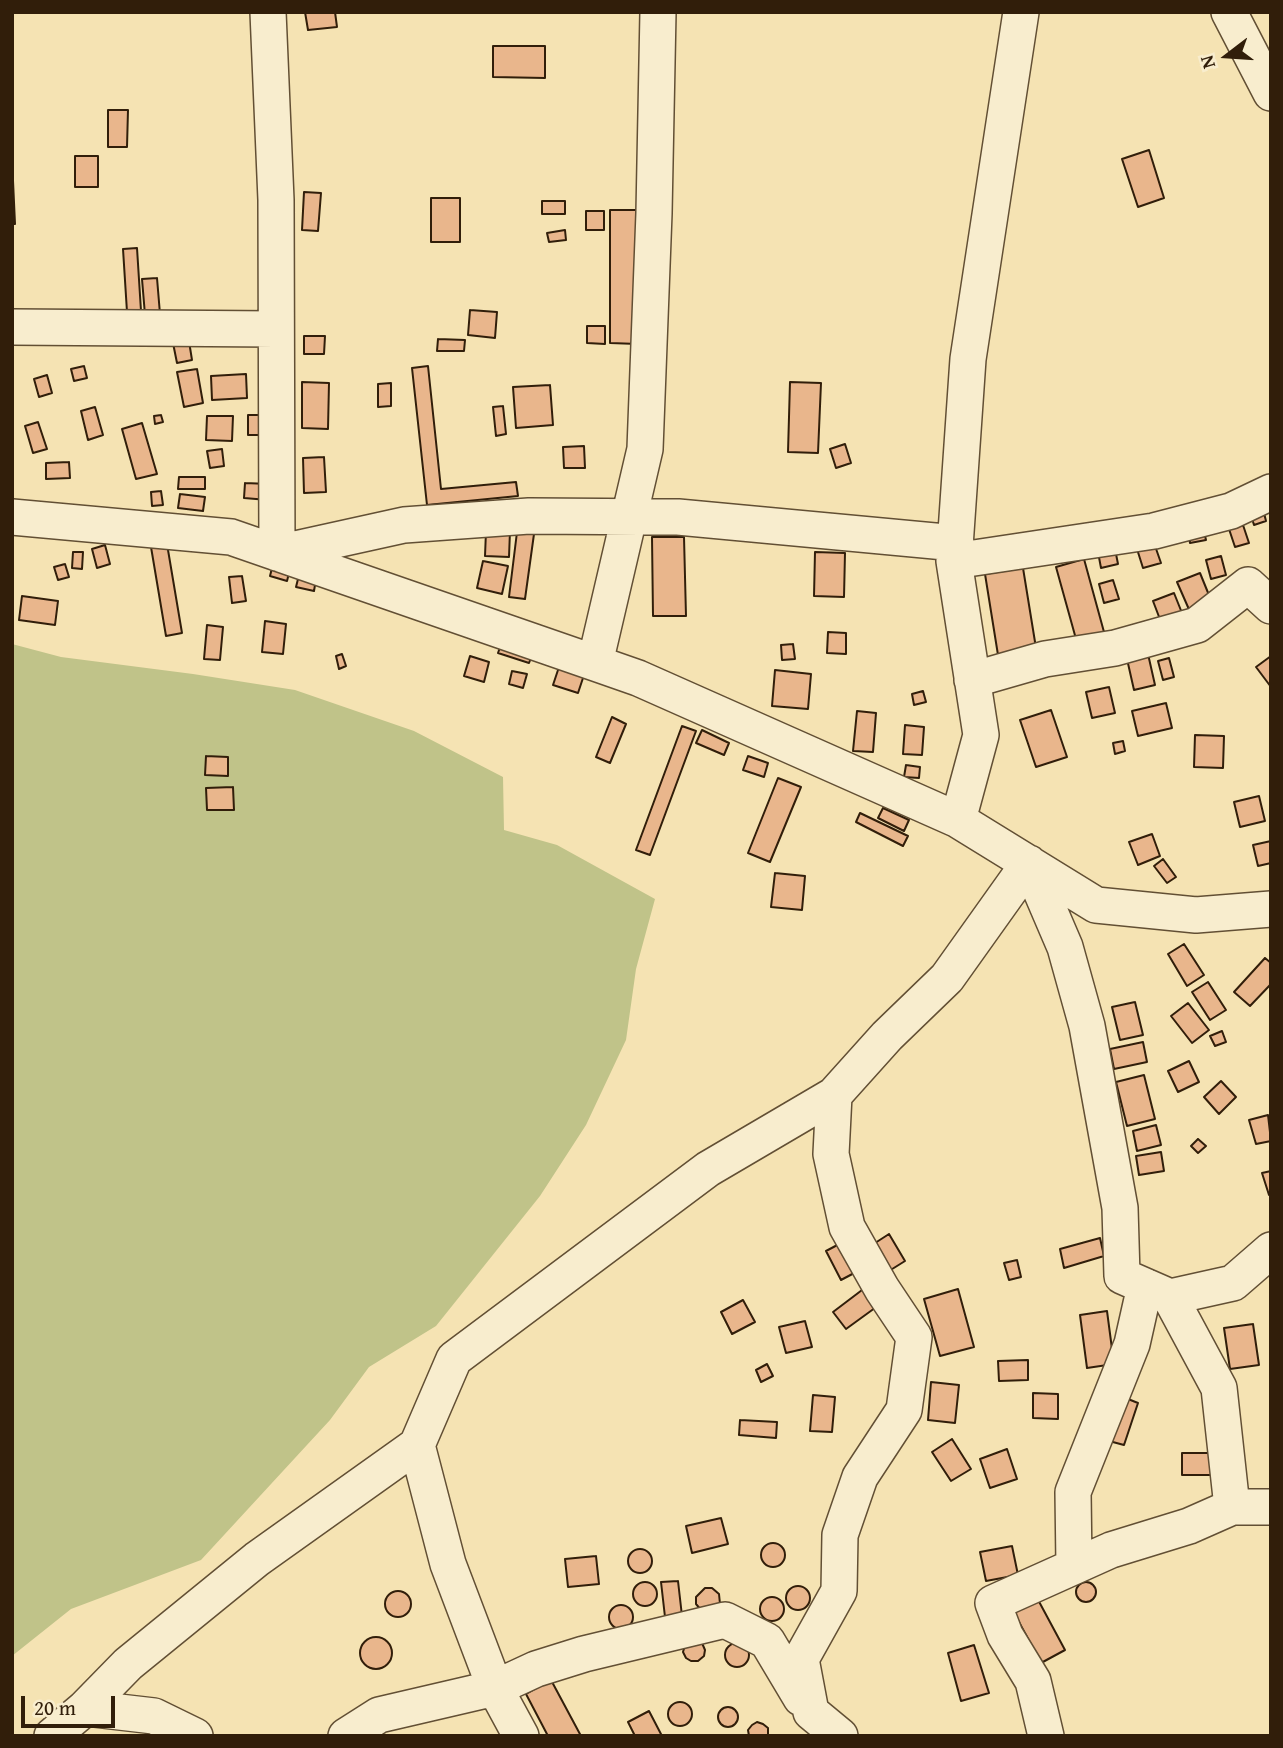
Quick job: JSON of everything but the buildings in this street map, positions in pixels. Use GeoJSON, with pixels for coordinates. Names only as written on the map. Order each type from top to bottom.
{"type":"FeatureCollection","features":[{"type":"Feature","properties":{"kind":"street"},"geometry":{"type":"LineString","coordinates":[[268,12],[276,200],[276,552]]}},
{"type":"Feature","properties":{"kind":"street"},"geometry":{"type":"LineString","coordinates":[[595,663],[645,449],[658,12]]}},
{"type":"Feature","properties":{"kind":"street"},"geometry":{"type":"LineString","coordinates":[[958,820],[981,735],[955,552],[968,359],[1020,12]]}},
{"type":"Feature","properties":{"kind":"street"},"geometry":{"type":"LineString","coordinates":[[1229,12],[1271,93]]}},
{"type":"Feature","properties":{"kind":"street"},"geometry":{"type":"LineString","coordinates":[[12,327],[275,329]]}},
{"type":"Feature","properties":{"kind":"street"},"geometry":{"type":"LineString","coordinates":[[276,552],[404,525],[530,516],[692,518],[955,552],[1154,531],[1231,511],[1271,492]]}},
{"type":"Feature","properties":{"kind":"street"},"geometry":{"type":"LineString","coordinates":[[12,517],[231,537],[638,678],[958,820],[1096,905],[1196,915],[1266,914]]}},
{"type":"Feature","properties":{"kind":"street"},"geometry":{"type":"LineString","coordinates":[[972,680],[1045,659],[1115,648],[1197,625],[1248,584],[1271,607]]}},
{"type":"Feature","properties":{"kind":"street"},"geometry":{"type":"LineString","coordinates":[[52,1736],[85,1708],[128,1664],[257,1559],[417,1444],[454,1359],[708,1169],[834,1095],[887,1037],[947,978],[1029,863]]}},
{"type":"Feature","properties":{"kind":"street"},"geometry":{"type":"LineString","coordinates":[[1029,863],[1065,947],[1087,1026],[1120,1208],[1122,1276],[1157,1291],[1233,1283],[1271,1250]]}},
{"type":"Feature","properties":{"kind":"street"},"geometry":{"type":"LineString","coordinates":[[811,1713],[802,1659],[839,1591],[840,1535],[860,1477],[904,1410],[914,1337],[882,1289],[847,1227],[831,1154],[834,1095]]}},
{"type":"Feature","properties":{"kind":"street"},"geometry":{"type":"LineString","coordinates":[[1157,1291],[1219,1388],[1232,1507]]}},
{"type":"Feature","properties":{"kind":"street"},"geometry":{"type":"LineString","coordinates":[[1074,1566],[1073,1492],[1132,1345],[1157,1291]]}},
{"type":"Feature","properties":{"kind":"street"},"geometry":{"type":"LineString","coordinates":[[417,1444],[448,1564],[495,1688],[521,1736]]}},
{"type":"Feature","properties":{"kind":"street"},"geometry":{"type":"LineString","coordinates":[[1046,1736],[1033,1681],[1005,1635],[993,1603],[1111,1550],[1189,1526],[1232,1507],[1271,1507]]}},
{"type":"Feature","properties":{"kind":"street"},"geometry":{"type":"LineString","coordinates":[[346,1736],[379,1715],[495,1688],[536,1669],[584,1654],[725,1620],[767,1641],[811,1713],[840,1736]]}},
{"type":"Feature","properties":{"kind":"street"},"geometry":{"type":"LineString","coordinates":[[85,1708],[153,1716],[195,1736]]}},
{"type":"Feature","properties":{"kind":"green space"},"geometry":{"type":"Polygon","coordinates":[[[12,644],[61,657],[295,690],[414,731],[503,777],[504,830],[557,845],[655,899],[636,969],[626,1040],[586,1125],[540,1196],[436,1326],[369,1367],[330,1420],[201,1560],[71,1609],[12,1656],[12,644]]]}}]}
